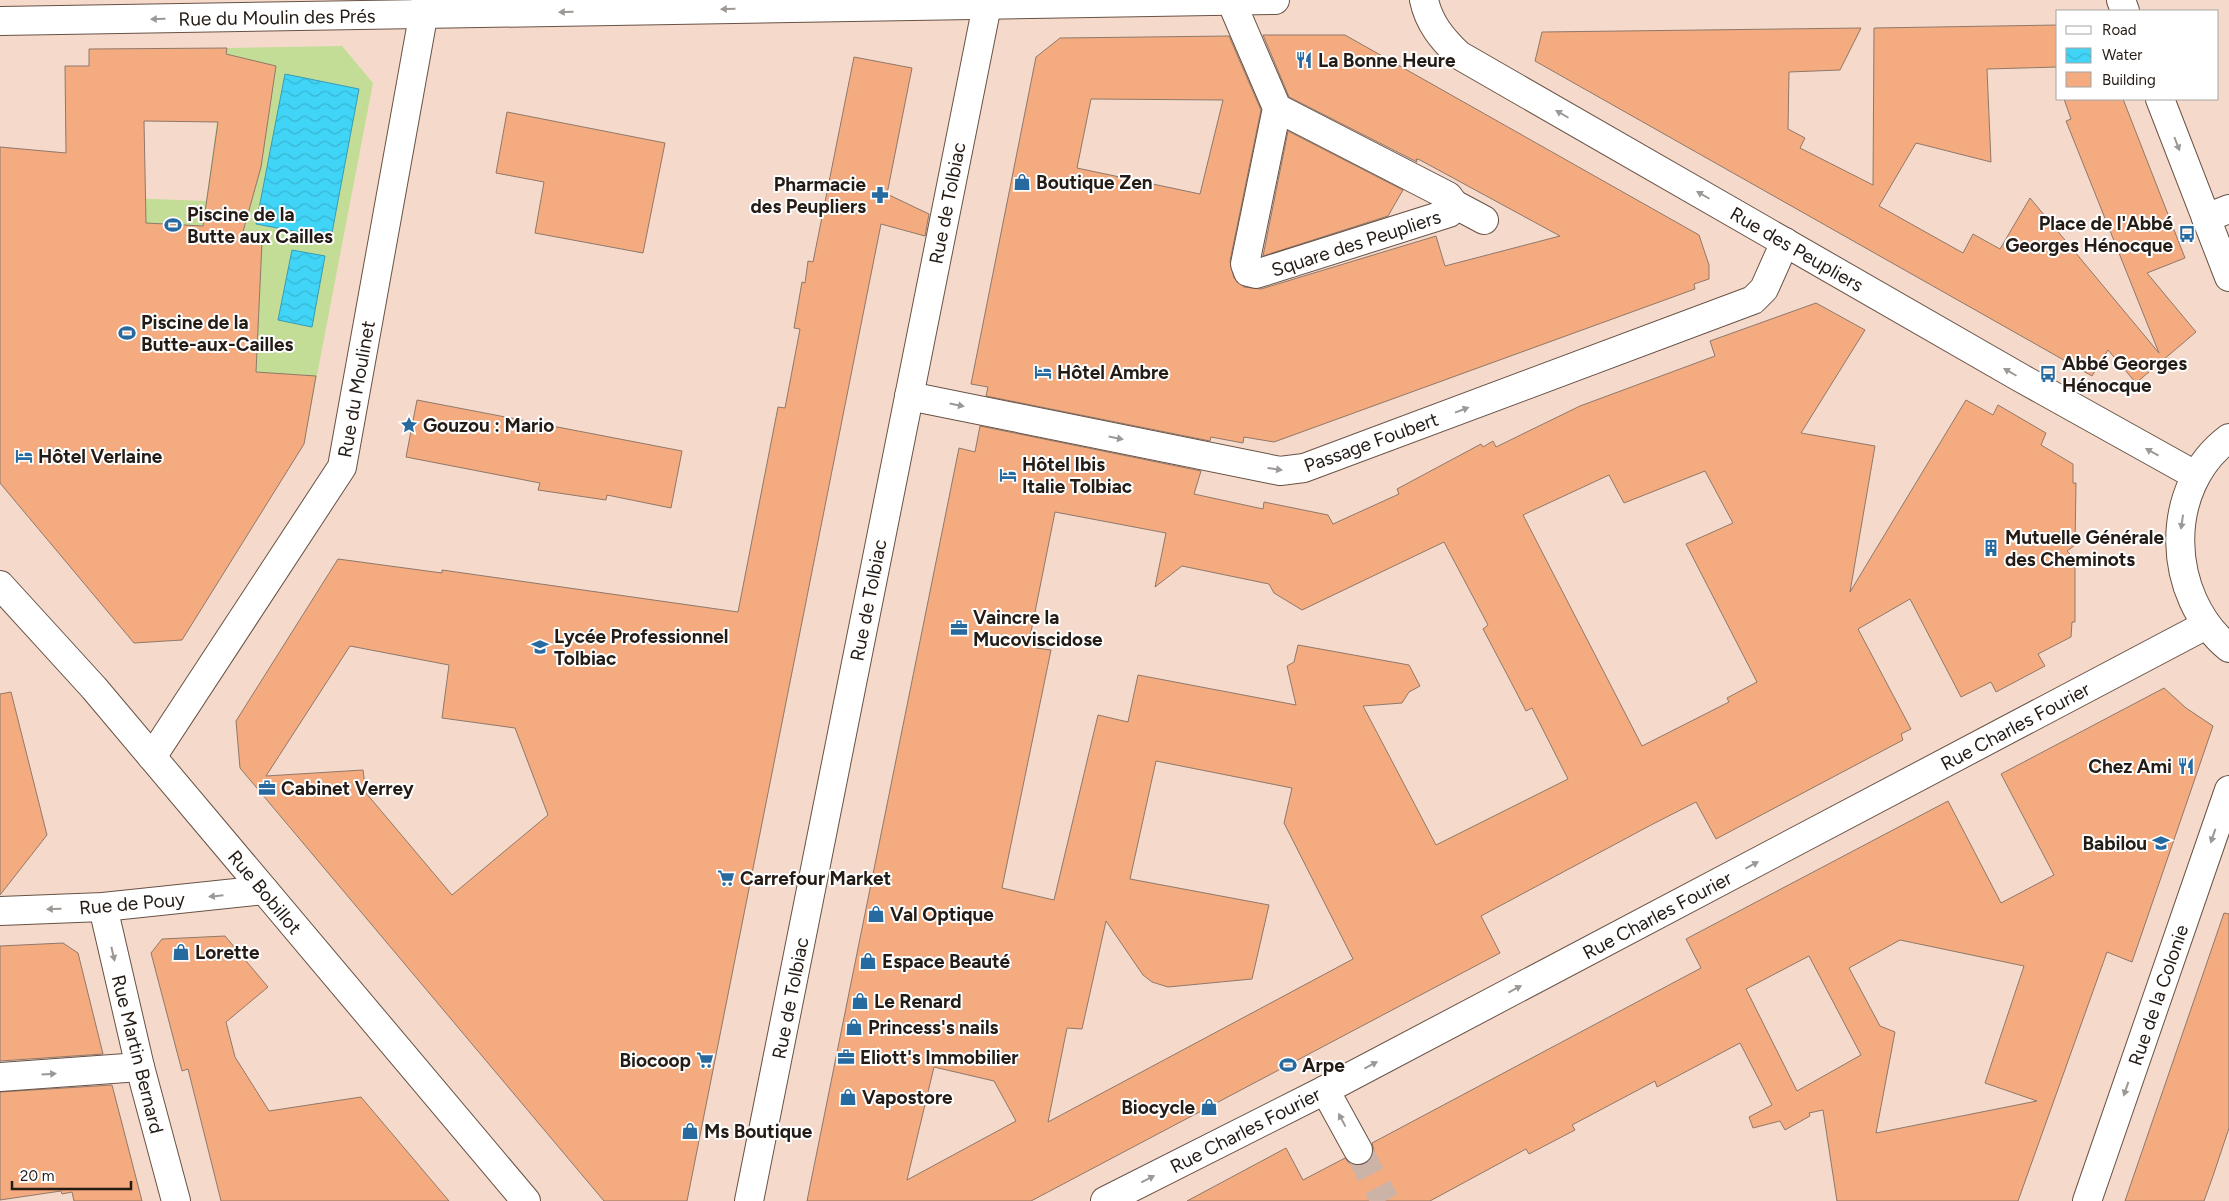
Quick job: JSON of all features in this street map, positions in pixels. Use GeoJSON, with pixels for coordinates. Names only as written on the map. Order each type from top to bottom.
{"type":"FeatureCollection","features":[{"type":"Feature","properties":{"kind":"street","name":"Rue du Moulin des Prés"},"geometry":{"type":"LineString","coordinates":[[0,21],[425,7],[1275,0]]}},
{"type":"Feature","properties":{"kind":"street","name":"Rue des Peupliers"},"geometry":{"type":"LineString","coordinates":[[1424,0],[1427,14],[1437,31],[1459,55],[2195,475]]}},
{"type":"Feature","properties":{"kind":"street"},"geometry":{"type":"LineString","coordinates":[[1231,1],[1277,108]]}},
{"type":"Feature","properties":{"kind":"street","name":"Rue de Tolbiac"},"geometry":{"type":"LineString","coordinates":[[749,1201],[988,2]]}},
{"type":"Feature","properties":{"kind":"street","name":"Rue du Moulinet"},"geometry":{"type":"LineString","coordinates":[[152,757],[342,467],[425,7]]}},
{"type":"Feature","properties":{"kind":"street"},"geometry":{"type":"LineString","coordinates":[[2161,100],[2218,213],[2229,277]]}},
{"type":"Feature","properties":{"kind":"street","name":"Square des Peupliers"},"geometry":{"type":"LineString","coordinates":[[1277,108],[1448,196],[1454,204],[1449,212],[1440,216],[1256,274],[1248,272],[1245,264],[1277,108]]}},
{"type":"Feature","properties":{"kind":"street"},"geometry":{"type":"LineString","coordinates":[[1454,204],[1484,220]]}},
{"type":"Feature","properties":{"kind":"street","name":"Passage Foubert"},"geometry":{"type":"LineString","coordinates":[[909,396],[1280,471],[1304,468],[1754,300],[1764,289],[1785,242]]}},
{"type":"Feature","properties":{"kind":"street"},"geometry":{"type":"LineString","coordinates":[[2229,438],[2212,454],[2195,475],[2183,509],[2180,528],[2180,559],[2191,598],[2206,624],[2229,648]]}},
{"type":"Feature","properties":{"kind":"street","name":"Rue Bobillot"},"geometry":{"type":"LineString","coordinates":[[0,585],[94,688],[526,1201]]}},
{"type":"Feature","properties":{"kind":"street","name":"Rue Charles Fourier"},"geometry":{"type":"LineString","coordinates":[[1105,1201],[1325,1090],[2206,624]]}},
{"type":"Feature","properties":{"kind":"street","name":"Rue de la Colonie"},"geometry":{"type":"LineString","coordinates":[[2087,1201],[2229,790]]}},
{"type":"Feature","properties":{"kind":"street","name":"Rue de Pouy"},"geometry":{"type":"LineString","coordinates":[[0,911],[103,907],[264,890]]}},
{"type":"Feature","properties":{"kind":"street","name":"Rue Martin Bernard"},"geometry":{"type":"LineString","coordinates":[[103,907],[140,1067],[176,1201]]}},
{"type":"Feature","properties":{"kind":"street"},"geometry":{"type":"LineString","coordinates":[[0,1077],[140,1067]]}},
{"type":"Feature","properties":{"kind":"street"},"geometry":{"type":"LineString","coordinates":[[1325,1090],[1358,1150]]}},
{"type":"Feature","properties":{"kind":"green space","name":"Piscine de la Butte aux Cailles"},"geometry":{"type":"Polygon","coordinates":[[[342,46],[373,83],[304,443],[0,193],[206,201],[227,48],[342,46]]]}},
{"type":"Feature","properties":{"kind":"water"},"geometry":{"type":"Polygon","coordinates":[[[285,74],[359,89],[331,238],[256,224],[285,74]]]}},
{"type":"Feature","properties":{"kind":"water"},"geometry":{"type":"Polygon","coordinates":[[[292,250],[325,256],[312,327],[278,320],[292,250]]]}},
{"type":"Feature","properties":{"kind":"building"},"geometry":{"type":"Polygon","coordinates":[[[2056,25],[2056,67],[1987,69],[1991,162],[1916,143],[1879,206],[1963,253],[1973,234],[2000,249],[2030,198],[2159,353],[2066,121],[2071,119],[2064,100],[2123,100],[2185,258],[2147,273],[2196,332],[2136,383],[2108,350],[2092,376],[1535,61],[1542,32],[1861,28],[1840,70],[1789,72],[1788,129],[1805,138],[1800,148],[1873,185],[1874,28],[2056,25]]]}},
{"type":"Feature","properties":{"kind":"building"},"geometry":{"type":"Polygon","coordinates":[[[1263,35],[1345,35],[1699,235],[1709,265],[1709,279],[1694,284],[1695,289],[1274,442],[1244,437],[1243,443],[1211,437],[1210,441],[986,396],[988,387],[971,384],[1036,57],[1060,38],[1229,36],[1261,110],[1230,261],[1234,278],[1244,287],[1261,289],[1436,236],[1445,266],[1560,236],[1420,160],[1416,159],[1417,162],[1289,97],[1263,35]],[[1091,99],[1077,168],[1200,194],[1223,100],[1091,99]]]}},
{"type":"Feature","properties":{"kind":"building"},"geometry":{"type":"Polygon","coordinates":[[[227,48],[226,54],[276,66],[261,167],[241,239],[262,242],[256,372],[316,376],[304,444],[182,640],[134,643],[0,483],[0,147],[66,153],[65,66],[89,66],[89,49],[227,48]],[[144,121],[146,223],[203,226],[218,122],[144,121]]]}},
{"type":"Feature","properties":{"kind":"building"},"geometry":{"type":"Polygon","coordinates":[[[854,57],[912,68],[887,194],[929,214],[925,236],[881,224],[687,1201],[604,1201],[240,768],[236,721],[338,559],[442,573],[442,570],[738,612],[778,407],[785,408],[800,329],[794,328],[802,282],[805,283],[808,261],[813,262],[854,57]],[[350,646],[266,776],[363,770],[366,793],[452,895],[548,815],[515,728],[442,718],[449,665],[350,646]]]}},
{"type":"Feature","properties":{"kind":"building"},"geometry":{"type":"Polygon","coordinates":[[[507,112],[665,143],[643,253],[535,233],[544,182],[496,173],[507,112]]]}},
{"type":"Feature","properties":{"kind":"building"},"geometry":{"type":"Polygon","coordinates":[[[1288,131],[1403,190],[1388,216],[1263,256],[1288,131]]]}},
{"type":"Feature","properties":{"kind":"building"},"geometry":{"type":"Polygon","coordinates":[[[1816,303],[1865,330],[1801,433],[1875,446],[1850,592],[1966,400],[1993,415],[1998,405],[2046,433],[2041,445],[2073,464],[2073,483],[2076,483],[2075,545],[2067,551],[2075,559],[2075,622],[2072,622],[2071,637],[2038,654],[2045,666],[1996,692],[1991,682],[1961,697],[1910,599],[1858,629],[1911,729],[1901,734],[1903,740],[1716,839],[1696,802],[1651,825],[1481,916],[1500,953],[1031,1201],[807,1201],[959,448],[975,452],[980,426],[1201,471],[1194,494],[1263,509],[1264,502],[1328,515],[1333,524],[1399,494],[1397,489],[1481,444],[1483,447],[1493,441],[1496,447],[1580,406],[1715,356],[1710,341],[1816,303]],[[1705,471],[1624,503],[1609,475],[1523,515],[1642,746],[1729,702],[1727,698],[1757,682],[1686,544],[1733,523],[1705,471]],[[1055,512],[1029,642],[1037,643],[1036,648],[1051,650],[1002,888],[1054,900],[1098,715],[1128,722],[1138,675],[1296,705],[1287,666],[1294,662],[1298,645],[1409,665],[1420,686],[1409,692],[1402,703],[1363,706],[1436,845],[1568,779],[1532,708],[1526,711],[1483,629],[1488,625],[1444,542],[1302,610],[1274,593],[1269,584],[1182,566],[1155,587],[1166,533],[1055,512]],[[1156,761],[1130,879],[1269,905],[1252,979],[1168,987],[1152,982],[1143,975],[1106,921],[1082,1029],[1067,1028],[1048,1122],[1353,959],[1284,823],[1292,788],[1156,761]],[[934,1067],[907,1180],[1016,1121],[994,1081],[934,1067]]]}},
{"type":"Feature","properties":{"kind":"building"},"geometry":{"type":"Polygon","coordinates":[[[417,400],[682,451],[671,508],[607,495],[606,500],[538,490],[540,483],[406,457],[417,400]]]}},
{"type":"Feature","properties":{"kind":"building"},"geometry":{"type":"Polygon","coordinates":[[[2164,688],[2186,708],[2213,726],[2132,962],[2107,952],[2018,1201],[1837,1201],[1823,1110],[1809,1113],[1810,1116],[1785,1130],[1780,1121],[1753,1128],[1749,1117],[1772,1105],[1740,1043],[1657,1087],[1655,1081],[1572,1125],[1575,1130],[1529,1154],[1526,1149],[1430,1201],[1187,1201],[1286,1148],[1303,1180],[1345,1158],[1350,1164],[1357,1166],[1365,1164],[1372,1158],[1374,1151],[1372,1143],[1701,968],[1686,939],[1948,801],[2001,903],[2054,875],[2001,774],[2164,688]],[[1900,940],[1849,968],[1880,1026],[1895,1032],[1876,1133],[2037,1101],[1985,1083],[2024,966],[1900,940]],[[1809,956],[1746,989],[1797,1091],[1861,1055],[1809,956]]]}},
{"type":"Feature","properties":{"kind":"building"},"geometry":{"type":"Polygon","coordinates":[[[11,692],[47,835],[0,895],[0,694],[11,692]]]}},
{"type":"Feature","properties":{"kind":"building"},"geometry":{"type":"Polygon","coordinates":[[[2224,913],[2229,914],[2229,1128],[2213,1176],[2204,1201],[2125,1201],[2224,913]]]}},
{"type":"Feature","properties":{"kind":"building"},"geometry":{"type":"Polygon","coordinates":[[[225,936],[268,987],[226,1022],[235,1057],[269,1111],[361,1097],[449,1201],[221,1201],[188,1069],[182,1071],[151,953],[162,939],[225,936]]]}},
{"type":"Feature","properties":{"kind":"building"},"geometry":{"type":"Polygon","coordinates":[[[63,943],[78,953],[103,1054],[0,1061],[0,946],[63,943]]]}},
{"type":"Feature","properties":{"kind":"building"},"geometry":{"type":"Polygon","coordinates":[[[112,1085],[142,1201],[74,1201],[72,1192],[62,1194],[61,1191],[0,1200],[0,1092],[112,1085]]]}},
{"type":"Feature","properties":{"kind":"tunnel"},"geometry":{"type":"LineString","coordinates":[[1358,1150],[1385,1201]]}},
{"type":"Feature","properties":{"kind":"place","name":"La Bonne Heure"},"geometry":{"type":"Point","coordinates":[1304,60]}},
{"type":"Feature","properties":{"kind":"place","name":"Boutique Zen"},"geometry":{"type":"Point","coordinates":[1022,182]}},
{"type":"Feature","properties":{"kind":"place","name":"Pharmacie des Peupliers"},"geometry":{"type":"Point","coordinates":[880,195]}},
{"type":"Feature","properties":{"kind":"place","name":"Piscine de la Butte aux Cailles"},"geometry":{"type":"Point","coordinates":[173,225]}},
{"type":"Feature","properties":{"kind":"place","name":"Place de l'Abbé Georges Hénocque"},"geometry":{"type":"Point","coordinates":[2187,234]}},
{"type":"Feature","properties":{"kind":"place","name":"Piscine de la Butte-aux-Cailles"},"geometry":{"type":"Point","coordinates":[127,333]}},
{"type":"Feature","properties":{"kind":"place","name":"Hôtel Ambre"},"geometry":{"type":"Point","coordinates":[1043,372]}},
{"type":"Feature","properties":{"kind":"place","name":"Abbé Georges Hénocque"},"geometry":{"type":"Point","coordinates":[2048,374]}},
{"type":"Feature","properties":{"kind":"place","name":"Gouzou : Mario"},"geometry":{"type":"Point","coordinates":[409,425]}},
{"type":"Feature","properties":{"kind":"place","name":"Hôtel Verlaine"},"geometry":{"type":"Point","coordinates":[24,456]}},
{"type":"Feature","properties":{"kind":"place","name":"Hôtel Ibis Italie Tolbiac"},"geometry":{"type":"Point","coordinates":[1008,475]}},
{"type":"Feature","properties":{"kind":"place","name":"Mutuelle Générale des Cheminots"},"geometry":{"type":"Point","coordinates":[1991,548]}},
{"type":"Feature","properties":{"kind":"place","name":"Vaincre la Mucoviscidose"},"geometry":{"type":"Point","coordinates":[959,628]}},
{"type":"Feature","properties":{"kind":"place","name":"Lycée Professionnel Tolbiac"},"geometry":{"type":"Point","coordinates":[540,647]}},
{"type":"Feature","properties":{"kind":"place","name":"Chez Ami"},"geometry":{"type":"Point","coordinates":[2186,766]}},
{"type":"Feature","properties":{"kind":"place","name":"Cabinet Verrey"},"geometry":{"type":"Point","coordinates":[267,788]}},
{"type":"Feature","properties":{"kind":"place","name":"Babilou"},"geometry":{"type":"Point","coordinates":[2161,843]}},
{"type":"Feature","properties":{"kind":"place","name":"Carrefour Market"},"geometry":{"type":"Point","coordinates":[726,878]}},
{"type":"Feature","properties":{"kind":"place","name":"Val Optique"},"geometry":{"type":"Point","coordinates":[876,914]}},
{"type":"Feature","properties":{"kind":"place","name":"Lorette"},"geometry":{"type":"Point","coordinates":[181,952]}},
{"type":"Feature","properties":{"kind":"place","name":"Espace Beauté"},"geometry":{"type":"Point","coordinates":[868,961]}},
{"type":"Feature","properties":{"kind":"place","name":"Le Renard"},"geometry":{"type":"Point","coordinates":[860,1001]}},
{"type":"Feature","properties":{"kind":"place","name":"Princess's nails"},"geometry":{"type":"Point","coordinates":[854,1027]}},
{"type":"Feature","properties":{"kind":"place","name":"Eliott's Immobilier"},"geometry":{"type":"Point","coordinates":[846,1057]}},
{"type":"Feature","properties":{"kind":"place","name":"Biocoop"},"geometry":{"type":"Point","coordinates":[705,1060]}},
{"type":"Feature","properties":{"kind":"place","name":"Arpe"},"geometry":{"type":"Point","coordinates":[1288,1065]}},
{"type":"Feature","properties":{"kind":"place","name":"Vapostore"},"geometry":{"type":"Point","coordinates":[848,1097]}},
{"type":"Feature","properties":{"kind":"place","name":"Biocycle"},"geometry":{"type":"Point","coordinates":[1209,1107]}},
{"type":"Feature","properties":{"kind":"place","name":"Ms Boutique"},"geometry":{"type":"Point","coordinates":[690,1131]}}]}
